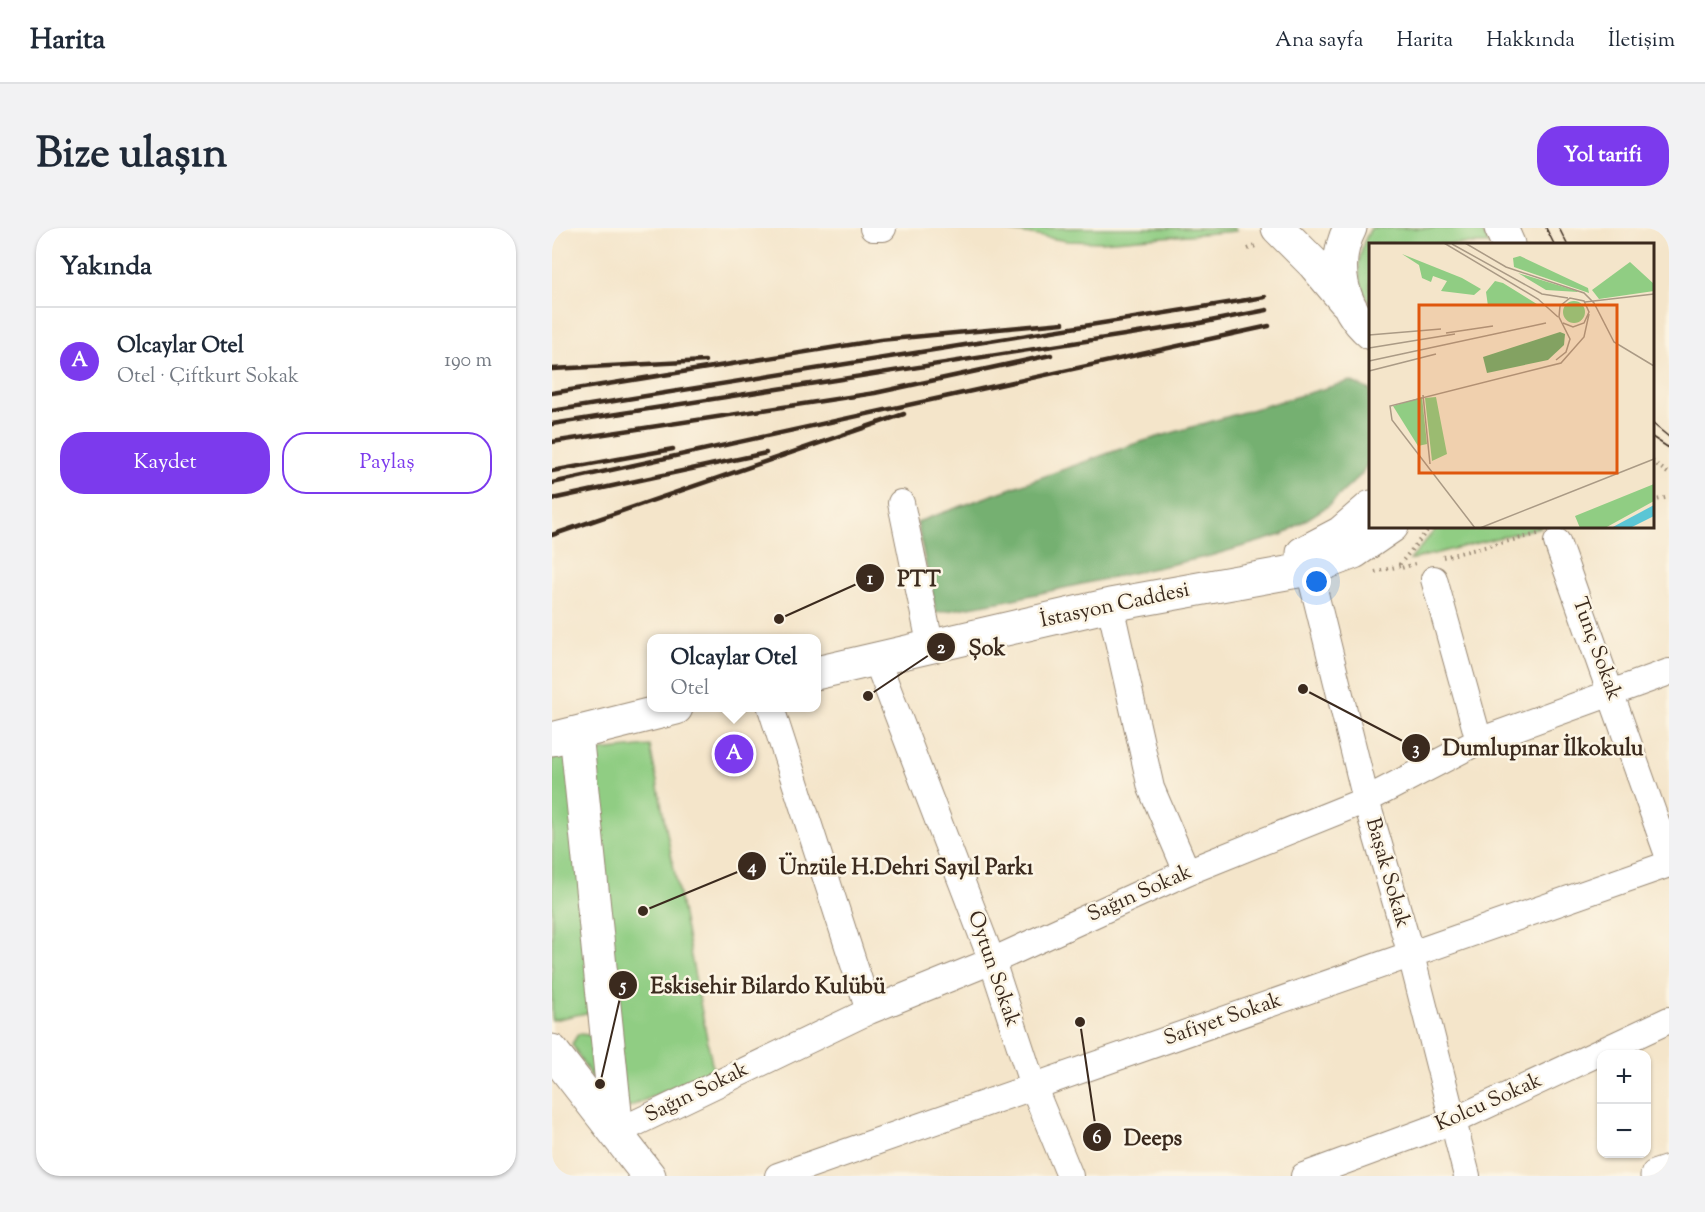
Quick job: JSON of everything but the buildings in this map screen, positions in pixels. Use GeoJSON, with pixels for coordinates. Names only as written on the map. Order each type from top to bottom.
{"type":"FeatureCollection","features":[{"type":"Feature","properties":{"kind":"main road"},"geometry":{"type":"LineString","coordinates":[[1278,228],[1314,264],[1369,332]]}},
{"type":"Feature","properties":{"kind":"main road"},"geometry":{"type":"LineString","coordinates":[[1349,305],[1344,294],[1340,268],[1344,243],[1350,228]]}},
{"type":"Feature","properties":{"kind":"main road"},"geometry":{"type":"LineString","coordinates":[[1501,228],[1508,243]]}},
{"type":"Feature","properties":{"kind":"main road"},"geometry":{"type":"LineString","coordinates":[[1238,582],[1314,548],[1341,533],[1369,509]]}},
{"type":"Feature","properties":{"kind":"main road"},"geometry":{"type":"LineString","coordinates":[[1238,582],[1309,569],[1354,552],[1389,528]]}},
{"type":"Feature","properties":{"kind":"main road","name":"İstasyon Caddesi"},"geometry":{"type":"LineString","coordinates":[[821,672],[877,661],[1110,605],[1238,582]]}},
{"type":"Feature","properties":{"kind":"main road"},"geometry":{"type":"LineString","coordinates":[[617,1132],[564,736],[660,712]]}},
{"type":"Feature","properties":{"kind":"main road"},"geometry":{"type":"LineString","coordinates":[[552,1051],[649,1176]]}},
{"type":"Feature","properties":{"kind":"main road"},"geometry":{"type":"LineString","coordinates":[[1657,1176],[1669,1172]]}},
{"type":"Feature","properties":{"kind":"street"},"geometry":{"type":"LineString","coordinates":[[873,228],[883,228]]}},
{"type":"Feature","properties":{"kind":"street"},"geometry":{"type":"LineString","coordinates":[[901,503],[931,648]]}},
{"type":"Feature","properties":{"kind":"street","name":"Tunç Sokak"},"geometry":{"type":"LineString","coordinates":[[1550,537],[1612,692],[1669,858]]}},
{"type":"Feature","properties":{"kind":"street"},"geometry":{"type":"LineString","coordinates":[[1431,567],[1479,741]]}},
{"type":"Feature","properties":{"kind":"street","name":"Başak Sokak"},"geometry":{"type":"LineString","coordinates":[[1309,569],[1366,800],[1411,955],[1467,1176]]}},
{"type":"Feature","properties":{"kind":"street"},"geometry":{"type":"LineString","coordinates":[[1110,605],[1151,788],[1187,872]]}},
{"type":"Feature","properties":{"kind":"street","name":"Oytun Sokak"},"geometry":{"type":"LineString","coordinates":[[877,661],[992,961],[1033,1086],[1070,1176]]}},
{"type":"Feature","properties":{"kind":"street","name":"Sağın Sokak"},"geometry":{"type":"LineString","coordinates":[[617,1132],[869,1011],[992,961],[1187,872],[1366,800],[1479,741],[1669,672]]}},
{"type":"Feature","properties":{"kind":"street"},"geometry":{"type":"LineString","coordinates":[[772,712],[869,1011]]}},
{"type":"Feature","properties":{"kind":"street","name":"Safiyet Sokak"},"geometry":{"type":"LineString","coordinates":[[778,1176],[1669,864]]}},
{"type":"Feature","properties":{"kind":"street","name":"Kolcu Sokak"},"geometry":{"type":"LineString","coordinates":[[1304,1176],[1454,1121],[1669,1020]]}},
{"type":"Feature","properties":{"kind":"path"},"geometry":{"type":"LineString","coordinates":[[1654,462],[1669,474]]}},
{"type":"Feature","properties":{"kind":"path"},"geometry":{"type":"LineString","coordinates":[[1654,501],[1669,496]]}},
{"type":"Feature","properties":{"kind":"path"},"geometry":{"type":"LineString","coordinates":[[1429,528],[1400,564],[1401,568],[1431,567],[1550,537]]}},
{"type":"Feature","properties":{"kind":"green space"},"geometry":{"type":"Polygon","coordinates":[[[990,228],[1235,228],[1236,231],[1102,242],[1067,241],[990,228]]]}},
{"type":"Feature","properties":{"kind":"green space"},"geometry":{"type":"Polygon","coordinates":[[[1371,228],[1480,228],[1488,243],[1369,243],[1369,302],[1362,285],[1359,266],[1366,237],[1371,228]]]}},
{"type":"Feature","properties":{"kind":"green space"},"geometry":{"type":"Polygon","coordinates":[[[1350,381],[1369,390],[1369,460],[1362,474],[1328,506],[1282,535],[1210,556],[1009,600],[936,613],[917,522],[1137,443],[1350,381]]]}},
{"type":"Feature","properties":{"kind":"green space"},"geometry":{"type":"Polygon","coordinates":[[[1436,528],[1537,528],[1410,560],[1436,528]]]}},
{"type":"Feature","properties":{"kind":"green space"},"geometry":{"type":"Polygon","coordinates":[[[650,746],[713,1069],[625,1109],[588,752],[650,746]]]}},
{"type":"Feature","properties":{"kind":"green space"},"geometry":{"type":"Polygon","coordinates":[[[569,748],[596,1011],[552,1020],[552,753],[569,748]]]}},
{"type":"Feature","properties":{"kind":"green space"},"geometry":{"type":"Polygon","coordinates":[[[578,1034],[590,1035],[602,1067],[605,1101],[572,1044],[578,1034]]]}},
{"type":"Feature","properties":{"kind":"tram line"},"geometry":{"type":"LineString","coordinates":[[1546,228],[1554,243]]}},
{"type":"Feature","properties":{"kind":"tram line"},"geometry":{"type":"LineString","coordinates":[[1559,228],[1566,243]]}},
{"type":"Feature","properties":{"kind":"tram line"},"geometry":{"type":"LineString","coordinates":[[1654,425],[1669,437]]}},
{"type":"Feature","properties":{"kind":"tram line"},"geometry":{"type":"LineString","coordinates":[[1654,438],[1669,448]]}},
{"type":"Feature","properties":{"kind":"railway"},"geometry":{"type":"LineString","coordinates":[[552,411],[1265,297]]}},
{"type":"Feature","properties":{"kind":"railway"},"geometry":{"type":"LineString","coordinates":[[552,424],[1195,324],[1267,310]]}},
{"type":"Feature","properties":{"kind":"railway"},"geometry":{"type":"LineString","coordinates":[[552,393],[880,340],[1063,323]]}},
{"type":"Feature","properties":{"kind":"railway"},"geometry":{"type":"LineString","coordinates":[[552,483],[1269,326]]}},
{"type":"Feature","properties":{"kind":"railway"},"geometry":{"type":"LineString","coordinates":[[552,442],[875,393],[1051,355]]}},
{"type":"Feature","properties":{"kind":"railway"},"geometry":{"type":"LineString","coordinates":[[552,369],[705,361]]}},
{"type":"Feature","properties":{"kind":"railway"},"geometry":{"type":"LineString","coordinates":[[552,535],[904,414]]}},
{"type":"Feature","properties":{"kind":"railway"},"geometry":{"type":"LineString","coordinates":[[552,471],[673,449]]}},
{"type":"Feature","properties":{"kind":"railway"},"geometry":{"type":"LineString","coordinates":[[552,499],[766,453]]}},
{"type":"Feature","properties":{"kind":"place","name":"PTT"},"geometry":{"type":"Point","coordinates":[779,619]}},
{"type":"Feature","properties":{"kind":"place","name":"Dumlupınar İlkokulu"},"geometry":{"type":"Point","coordinates":[1303,689]}},
{"type":"Feature","properties":{"kind":"place","name":"Şok"},"geometry":{"type":"Point","coordinates":[868,696]}},
{"type":"Feature","properties":{"kind":"place","name":"Olcaylar Otel"},"geometry":{"type":"Point","coordinates":[734,754]}},
{"type":"Feature","properties":{"kind":"place","name":"Ünzüle H.Dehri Sayıl Parkı"},"geometry":{"type":"Point","coordinates":[643,911]}},
{"type":"Feature","properties":{"kind":"place","name":"Deeps"},"geometry":{"type":"Point","coordinates":[1080,1022]}},
{"type":"Feature","properties":{"kind":"place","name":"Eskisehir Bilardo Kulübü"},"geometry":{"type":"Point","coordinates":[600,1084]}}]}
